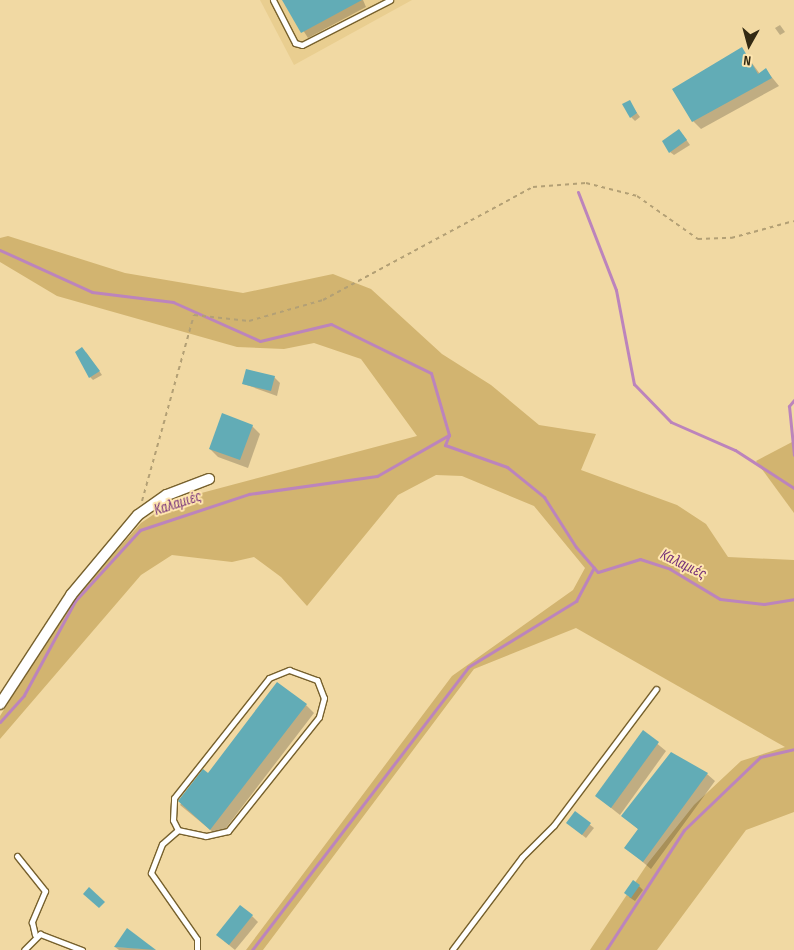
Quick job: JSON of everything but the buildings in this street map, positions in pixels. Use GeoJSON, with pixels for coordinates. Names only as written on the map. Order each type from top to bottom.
{"type":"FeatureCollection","features":[{"type":"Feature","properties":{"kind":"street"},"geometry":{"type":"LineString","coordinates":[[0,704],[71,595],[138,515],[167,495],[209,479]]}},
{"type":"Feature","properties":{"kind":"lane"},"geometry":{"type":"LineString","coordinates":[[273,0],[296,43],[302,45],[387,0]]}},
{"type":"Feature","properties":{"kind":"lane"},"geometry":{"type":"LineString","coordinates":[[289,670],[317,680],[324,698],[320,717],[228,831],[206,836],[178,830],[173,820],[174,798],[269,678],[289,670]]}},
{"type":"Feature","properties":{"kind":"lane"},"geometry":{"type":"LineString","coordinates":[[452,950],[522,857],[554,825],[656,690]]}},
{"type":"Feature","properties":{"kind":"lane"},"geometry":{"type":"LineString","coordinates":[[178,830],[162,844],[152,873],[197,939],[197,950]]}},
{"type":"Feature","properties":{"kind":"lane"},"geometry":{"type":"LineString","coordinates":[[17,856],[45,891],[32,922],[35,935],[24,950]]}},
{"type":"Feature","properties":{"kind":"lane"},"geometry":{"type":"LineString","coordinates":[[35,935],[82,950]]}},
{"type":"Feature","properties":{"kind":"path"},"geometry":{"type":"LineString","coordinates":[[138,515],[194,314],[249,321],[323,300],[533,187],[586,183],[637,196],[698,239],[731,238],[794,221]]}},
{"type":"Feature","properties":{"kind":"shaded area"},"geometry":{"type":"Polygon","coordinates":[[[260,0],[412,0],[294,65],[260,0]]]}},
{"type":"Feature","properties":{"kind":"shaded area"},"geometry":{"type":"Polygon","coordinates":[[[8,236],[125,273],[243,293],[333,274],[371,289],[442,354],[491,385],[539,425],[596,434],[581,470],[677,505],[706,524],[728,557],[794,560],[794,812],[746,830],[657,950],[590,950],[648,863],[694,805],[741,761],[785,747],[576,628],[474,669],[263,950],[246,950],[452,676],[573,590],[585,568],[534,506],[462,476],[436,475],[398,495],[307,606],[281,577],[254,557],[232,562],[172,555],[141,575],[0,739],[0,716],[71,602],[141,523],[175,500],[417,436],[361,359],[314,343],[284,349],[237,347],[57,296],[0,262],[0,238],[8,236]]]}},
{"type":"Feature","properties":{"kind":"shaded area"},"geometry":{"type":"Polygon","coordinates":[[[794,441],[794,513],[756,461],[794,441]]]}},
{"type":"Feature","properties":{"kind":"waterway"},"geometry":{"type":"LineString","coordinates":[[578,192],[616,290],[634,384],[671,422],[735,450],[794,488]]}},
{"type":"Feature","properties":{"kind":"waterway","name":"Καλαμιές"},"geometry":{"type":"LineString","coordinates":[[0,250],[92,292],[173,302],[260,341],[331,324],[431,373],[449,435],[445,445],[507,467],[544,497],[576,547],[598,572],[640,559],[670,569],[720,599],[764,604],[794,599]]}},
{"type":"Feature","properties":{"kind":"waterway"},"geometry":{"type":"LineString","coordinates":[[794,400],[789,406],[794,455]]}},
{"type":"Feature","properties":{"kind":"waterway","name":"Καλαμιές"},"geometry":{"type":"LineString","coordinates":[[0,722],[24,695],[75,601],[140,530],[249,494],[377,476],[449,435]]}},
{"type":"Feature","properties":{"kind":"waterway"},"geometry":{"type":"LineString","coordinates":[[252,950],[468,667],[576,601],[594,567]]}},
{"type":"Feature","properties":{"kind":"waterway","name":"Καλαμιές"},"geometry":{"type":"LineString","coordinates":[[606,950],[684,830],[760,757],[794,749]]}}]}
